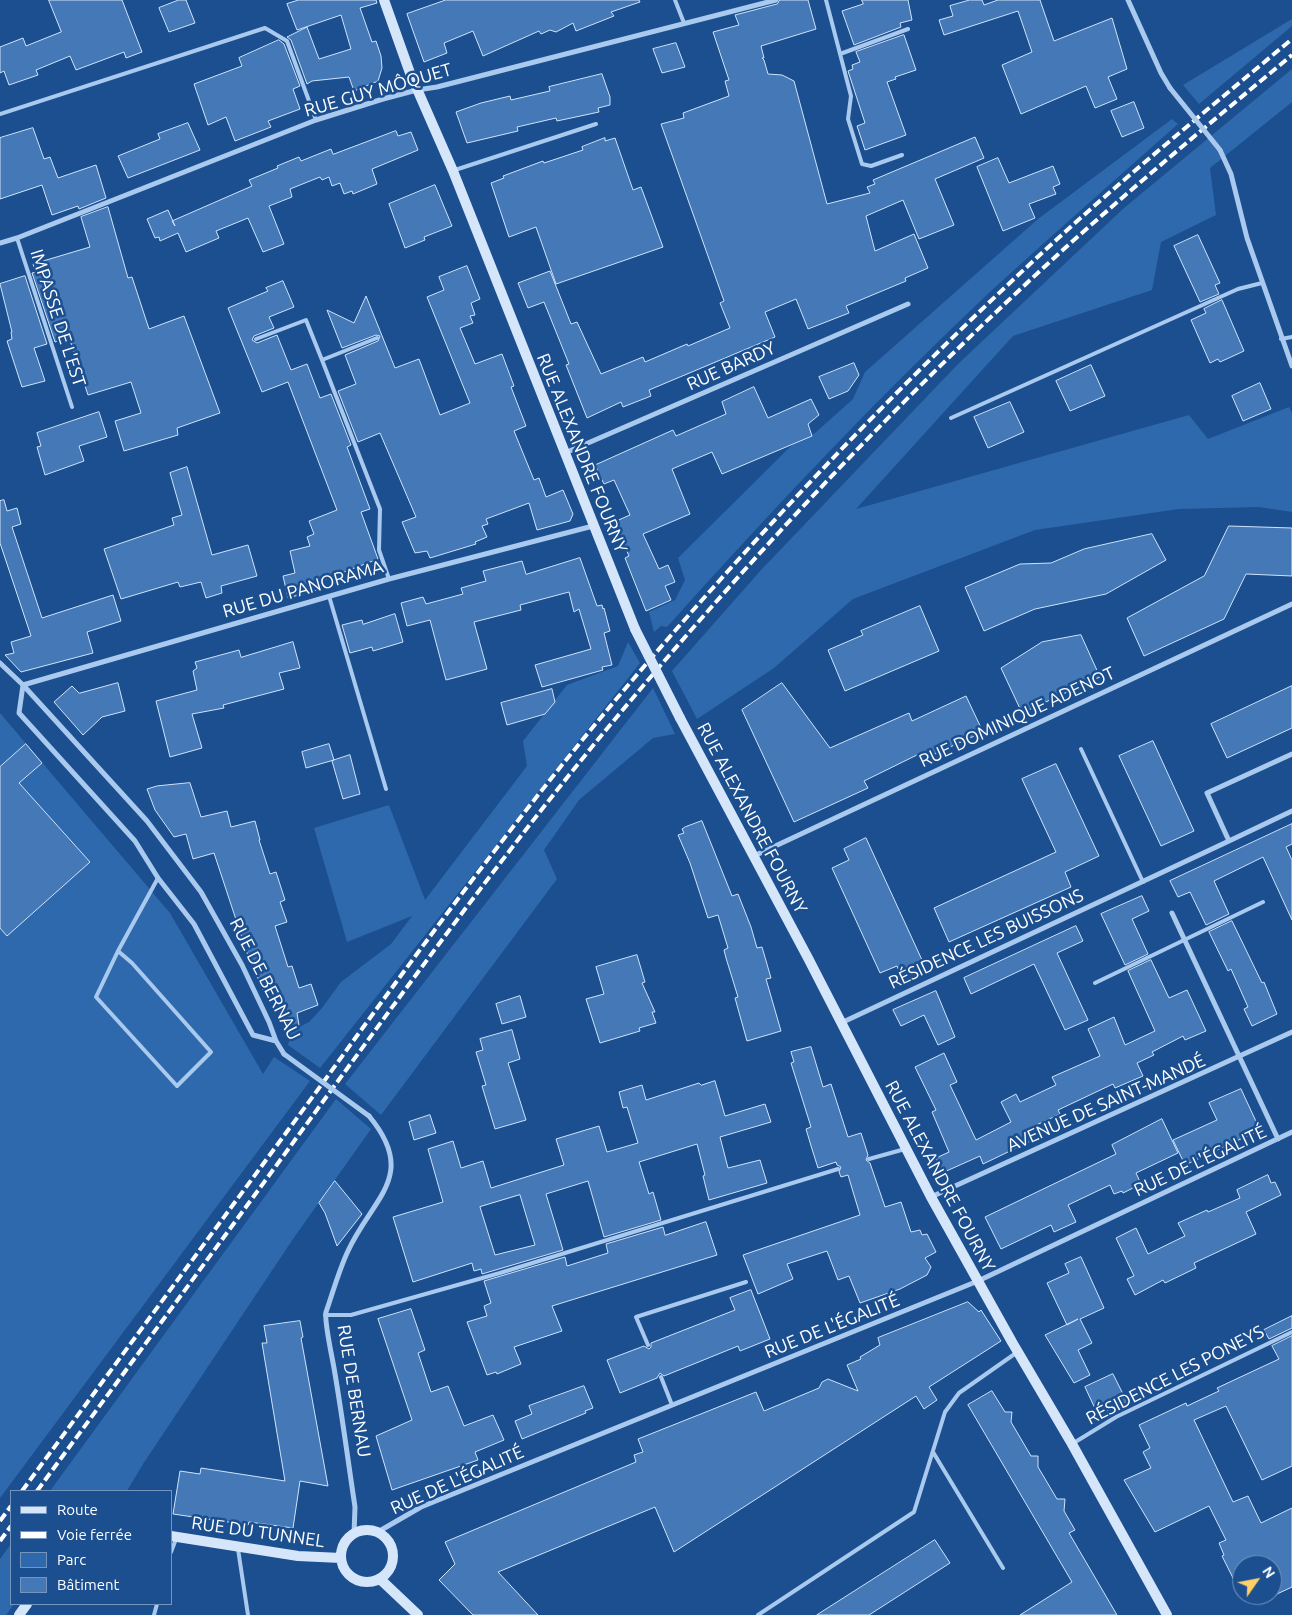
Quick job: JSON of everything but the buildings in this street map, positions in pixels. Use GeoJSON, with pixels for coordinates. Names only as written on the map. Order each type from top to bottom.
{"type":"FeatureCollection","features":[{"type":"Feature","properties":{"kind":"street","name":"RUE ALEXANDRE FOURNY"},"geometry":{"type":"LineString","coordinates":[[384,0],[417,90],[452,171],[635,629],[680,718],[808,958],[905,1149],[1167,1615]]}},
{"type":"Feature","properties":{"kind":"street","name":"RUE GUY MÔQUET"},"geometry":{"type":"LineString","coordinates":[[0,243],[17,238],[316,120],[417,90],[438,87],[776,0]]}},
{"type":"Feature","properties":{"kind":"street"},"geometry":{"type":"LineString","coordinates":[[1128,0],[1161,73],[1170,88],[1220,150],[1231,174],[1247,238],[1292,366]]}},
{"type":"Feature","properties":{"kind":"street","name":"RUE BARDY"},"geometry":{"type":"LineString","coordinates":[[565,453],[908,304]]}},
{"type":"Feature","properties":{"kind":"street","name":"RUE DU PANORAMA"},"geometry":{"type":"LineString","coordinates":[[23,685],[389,579],[593,526]]}},
{"type":"Feature","properties":{"kind":"street","name":"RUE DOMINIQUE ADENOT"},"geometry":{"type":"LineString","coordinates":[[754,856],[1292,604]]}},
{"type":"Feature","properties":{"kind":"street","name":"RUE DE BERNAU"},"geometry":{"type":"LineString","coordinates":[[0,663],[23,685],[147,821],[202,892],[242,964],[276,1041],[284,1054],[369,1116],[380,1130],[388,1146],[391,1163],[388,1180],[382,1196],[348,1250],[325,1315],[339,1394],[355,1507],[354,1534]]}},
{"type":"Feature","properties":{"kind":"street"},"geometry":{"type":"LineString","coordinates":[[23,685],[19,713],[135,841],[158,878],[194,924],[253,1035],[276,1041]]}},
{"type":"Feature","properties":{"kind":"street"},"geometry":{"type":"LineString","coordinates":[[1229,841],[1207,793],[1292,754]]}},
{"type":"Feature","properties":{"kind":"street","name":"RÉSIDENCE LES BUISSONS"},"geometry":{"type":"LineString","coordinates":[[841,1023],[1292,811]]}},
{"type":"Feature","properties":{"kind":"street"},"geometry":{"type":"LineString","coordinates":[[1172,913],[1278,1139]]}},
{"type":"Feature","properties":{"kind":"street","name":"AVENUE DE SAINT-MANDÉ"},"geometry":{"type":"LineString","coordinates":[[931,1197],[1239,1058],[1292,1032]]}},
{"type":"Feature","properties":{"kind":"street","name":"RUE DE L'ÉGALITÉ"},"geometry":{"type":"LineString","coordinates":[[376,1532],[421,1507],[978,1281],[1292,1132]]}},
{"type":"Feature","properties":{"kind":"street"},"geometry":{"type":"LineString","coordinates":[[369,1531],[376,1532],[389,1543],[392,1559],[386,1573],[380,1579],[372,1582],[355,1580],[343,1567],[341,1558],[344,1544],[354,1534],[369,1531]]}},
{"type":"Feature","properties":{"kind":"street","name":"RUE DU TUNNEL"},"geometry":{"type":"LineString","coordinates":[[174,1536],[298,1556],[341,1558]]}},
{"type":"Feature","properties":{"kind":"street"},"geometry":{"type":"LineString","coordinates":[[380,1579],[418,1615]]}},
{"type":"Feature","properties":{"kind":"lane"},"geometry":{"type":"LineString","coordinates":[[675,0],[684,24]]}},
{"type":"Feature","properties":{"kind":"lane"},"geometry":{"type":"LineString","coordinates":[[826,0],[852,96],[848,119],[862,164],[872,166],[902,155]]}},
{"type":"Feature","properties":{"kind":"lane"},"geometry":{"type":"LineString","coordinates":[[0,114],[265,28],[287,40],[316,120]]}},
{"type":"Feature","properties":{"kind":"lane"},"geometry":{"type":"LineString","coordinates":[[840,54],[908,29]]}},
{"type":"Feature","properties":{"kind":"lane"},"geometry":{"type":"LineString","coordinates":[[452,171],[596,124]]}},
{"type":"Feature","properties":{"kind":"lane","name":"IMPASSE DE L'EST"},"geometry":{"type":"LineString","coordinates":[[17,238],[72,407]]}},
{"type":"Feature","properties":{"kind":"lane"},"geometry":{"type":"LineString","coordinates":[[951,418],[1238,289],[1262,284]]}},
{"type":"Feature","properties":{"kind":"lane"},"geometry":{"type":"LineString","coordinates":[[256,339],[306,320],[380,509],[379,550],[389,579]]}},
{"type":"Feature","properties":{"kind":"lane"},"geometry":{"type":"LineString","coordinates":[[1281,339],[1292,336]]}},
{"type":"Feature","properties":{"kind":"lane"},"geometry":{"type":"LineString","coordinates":[[322,360],[377,338]]}},
{"type":"Feature","properties":{"kind":"lane"},"geometry":{"type":"LineString","coordinates":[[329,596],[386,789]]}},
{"type":"Feature","properties":{"kind":"lane"},"geometry":{"type":"LineString","coordinates":[[1081,748],[1143,882]]}},
{"type":"Feature","properties":{"kind":"lane"},"geometry":{"type":"LineString","coordinates":[[118,951],[132,963],[211,1052],[176,1086],[96,997],[118,951],[158,878]]}},
{"type":"Feature","properties":{"kind":"lane"},"geometry":{"type":"LineString","coordinates":[[1095,983],[1263,902]]}},
{"type":"Feature","properties":{"kind":"lane"},"geometry":{"type":"LineString","coordinates":[[869,1160],[905,1149]]}},
{"type":"Feature","properties":{"kind":"lane"},"geometry":{"type":"LineString","coordinates":[[325,1315],[351,1315],[500,1273],[838,1169]]}},
{"type":"Feature","properties":{"kind":"lane"},"geometry":{"type":"LineString","coordinates":[[648,1345],[636,1317],[746,1282]]}},
{"type":"Feature","properties":{"kind":"lane","name":"RÉSIDENCE LES PONEYS"},"geometry":{"type":"LineString","coordinates":[[1072,1444],[1116,1417],[1292,1332]]}},
{"type":"Feature","properties":{"kind":"lane"},"geometry":{"type":"LineString","coordinates":[[758,1615],[914,1512],[945,1412],[958,1393],[1018,1352]]}},
{"type":"Feature","properties":{"kind":"lane"},"geometry":{"type":"LineString","coordinates":[[661,1377],[672,1405]]}},
{"type":"Feature","properties":{"kind":"lane"},"geometry":{"type":"LineString","coordinates":[[933,1452],[1003,1568]]}},
{"type":"Feature","properties":{"kind":"lane"},"geometry":{"type":"LineString","coordinates":[[238,1547],[248,1615]]}},
{"type":"Feature","properties":{"kind":"green space"},"geometry":{"type":"Polygon","coordinates":[[[1292,19],[1292,26],[1199,104],[1183,85],[1292,19]]]}},
{"type":"Feature","properties":{"kind":"green space"},"geometry":{"type":"Polygon","coordinates":[[[1292,69],[1292,102],[1210,168],[1216,215],[1161,242],[1152,290],[1013,336],[856,509],[1189,415],[1208,439],[1289,407],[1292,413],[1292,512],[1259,507],[1179,509],[1035,530],[853,599],[774,668],[697,719],[672,671],[761,570],[959,363],[1124,208],[1292,69]]]}},
{"type":"Feature","properties":{"kind":"green space"},"geometry":{"type":"Polygon","coordinates":[[[1172,119],[1178,124],[1015,269],[950,330],[826,455],[667,627],[661,626],[654,632],[649,612],[675,600],[685,580],[678,558],[791,446],[815,433],[853,399],[865,372],[1038,219],[1172,119]]]}},
{"type":"Feature","properties":{"kind":"green space"},"geometry":{"type":"Polygon","coordinates":[[[628,642],[640,663],[320,1068],[288,1045],[290,1038],[288,1033],[309,1022],[341,982],[391,944],[412,916],[347,942],[314,828],[389,805],[425,900],[527,766],[523,741],[567,685],[618,666],[628,642]]]}},
{"type":"Feature","properties":{"kind":"green space"},"geometry":{"type":"Polygon","coordinates":[[[653,688],[675,734],[653,738],[579,800],[544,850],[557,879],[381,1115],[345,1084],[653,688]]]}},
{"type":"Feature","properties":{"kind":"green space"},"geometry":{"type":"Polygon","coordinates":[[[0,713],[170,913],[263,1074],[274,1057],[310,1081],[0,1498],[0,713]]]}},
{"type":"Feature","properties":{"kind":"green space"},"geometry":{"type":"Polygon","coordinates":[[[336,1099],[371,1129],[293,1239],[128,1490],[51,1490],[336,1099]]]}},
{"type":"Feature","properties":{"kind":"green space"},"geometry":{"type":"Polygon","coordinates":[[[10,1545],[10,1605],[13,1605],[6,1615],[0,1615],[0,1559],[10,1545]]]}},
{"type":"Feature","properties":{"kind":"railway"},"geometry":{"type":"LineString","coordinates":[[23,1490],[469,884],[584,738],[675,631],[832,459],[998,294],[1113,189],[1292,39]]}},
{"type":"Feature","properties":{"kind":"railway"},"geometry":{"type":"LineString","coordinates":[[38,1490],[476,894],[592,747],[683,640],[787,523],[951,355],[1093,223],[1292,55]]}},
{"type":"Feature","properties":{"kind":"railway"},"geometry":{"type":"LineString","coordinates":[[0,1521],[10,1507]]}},
{"type":"Feature","properties":{"kind":"railway"},"geometry":{"type":"LineString","coordinates":[[0,1541],[10,1527]]}}]}
